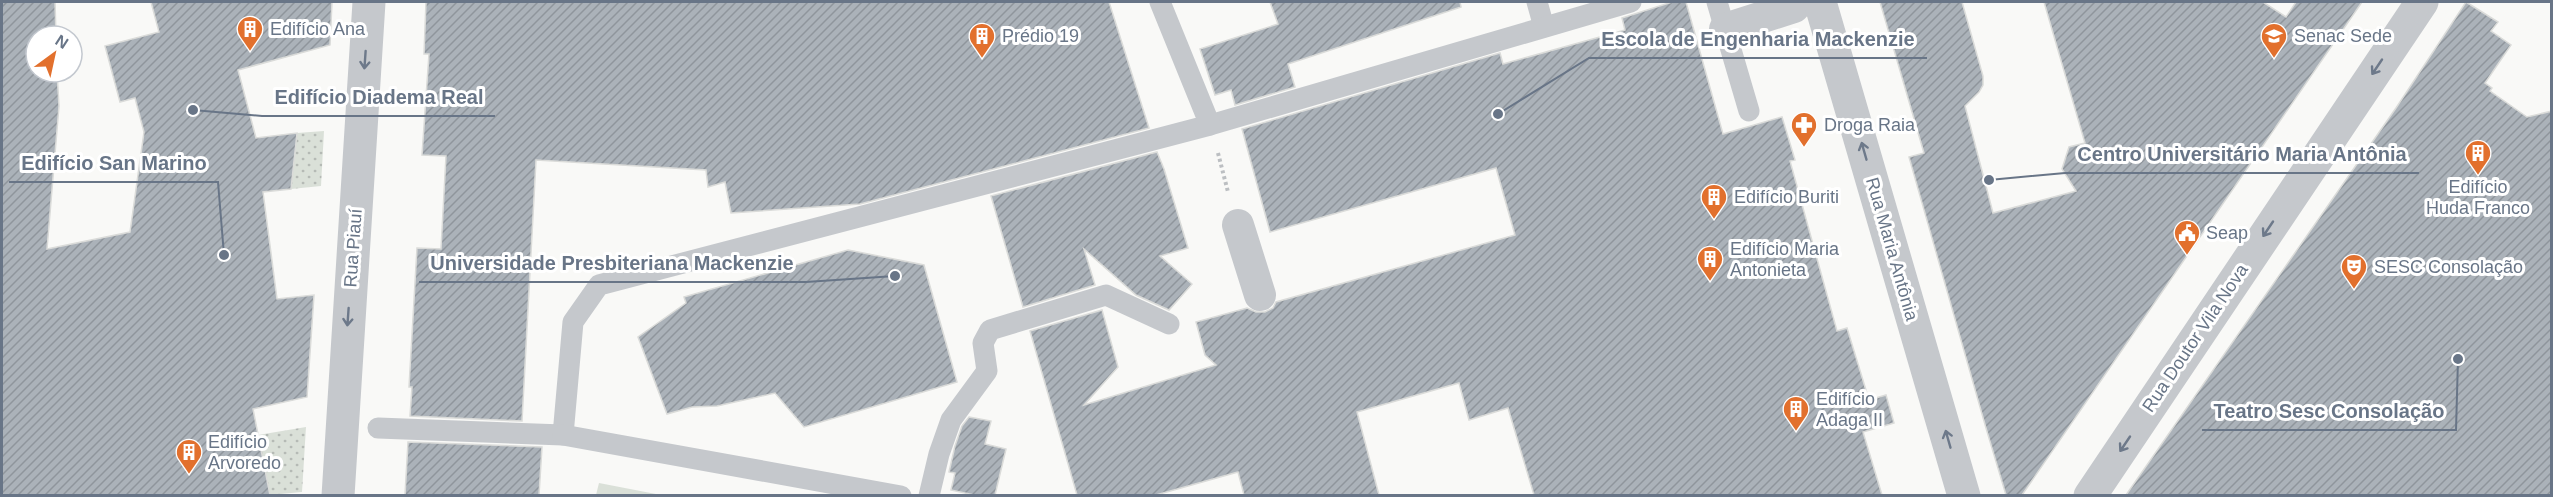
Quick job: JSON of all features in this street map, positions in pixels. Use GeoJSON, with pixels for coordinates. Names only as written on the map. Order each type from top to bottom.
{"type":"FeatureCollection","features":[{"type":"Feature","properties":{"kind":"street","name":"Rua Piauí"},"geometry":{"type":"LineString","coordinates":[[338,495],[369,2]]}},
{"type":"Feature","properties":{"kind":"street","name":"Rua Doutor Vila Nova"},"geometry":{"type":"LineString","coordinates":[[2090,495],[2422,2]]}},
{"type":"Feature","properties":{"kind":"street"},"geometry":{"type":"LineString","coordinates":[[1721,15],[1807,4]]}},
{"type":"Feature","properties":{"kind":"street","name":"Rua Maria Antônia"},"geometry":{"type":"LineString","coordinates":[[1807,4],[1964,495]]}},
{"type":"Feature","properties":{"kind":"street"},"geometry":{"type":"LineString","coordinates":[[1238,225],[1260,295]]}},
{"type":"Feature","properties":{"kind":"lane"},"geometry":{"type":"LineString","coordinates":[[1160,2],[1210,125]]}},
{"type":"Feature","properties":{"kind":"lane"},"geometry":{"type":"LineString","coordinates":[[1538,2],[1544,27]]}},
{"type":"Feature","properties":{"kind":"lane"},"geometry":{"type":"LineString","coordinates":[[563,435],[573,322],[599,285],[1210,125],[1631,2]]}},
{"type":"Feature","properties":{"kind":"lane"},"geometry":{"type":"LineString","coordinates":[[1721,15],[1749,111]]}},
{"type":"Feature","properties":{"kind":"lane"},"geometry":{"type":"LineString","coordinates":[[929,495],[939,454],[951,420],[987,371],[983,343],[990,330],[1106,295],[1169,324]]}},
{"type":"Feature","properties":{"kind":"lane"},"geometry":{"type":"LineString","coordinates":[[378,428],[563,435],[901,495]]}},
{"type":"Feature","properties":{"kind":"path"},"geometry":{"type":"LineString","coordinates":[[1210,125],[1238,225]]}},
{"type":"Feature","properties":{"kind":"shaded area"},"geometry":{"type":"Polygon","coordinates":[[[324,131],[321,186],[291,189],[297,133],[324,131]]]}},
{"type":"Feature","properties":{"kind":"shaded area"},"geometry":{"type":"Polygon","coordinates":[[[306,427],[302,492],[270,495],[258,435],[306,427]]]}},
{"type":"Feature","properties":{"kind":"shaded area"},"geometry":{"type":"Polygon","coordinates":[[[599,483],[661,495],[596,495],[599,483]]]}},
{"type":"Feature","properties":{"kind":"building"},"geometry":{"type":"Polygon","coordinates":[[[2,2],[55,2],[56,24],[24,24],[24,84],[58,84],[59,106],[47,249],[130,232],[144,132],[135,98],[120,102],[105,46],[159,32],[151,2],[332,2],[330,45],[238,70],[256,138],[297,133],[291,189],[263,192],[277,299],[314,295],[307,397],[253,409],[270,495],[2,495],[2,2]]]}},
{"type":"Feature","properties":{"kind":"building"},"geometry":{"type":"Polygon","coordinates":[[[426,2],[1109,2],[1149,128],[860,204],[731,213],[725,182],[708,187],[706,170],[536,160],[522,421],[410,416],[412,387],[409,387],[417,248],[441,249],[446,156],[422,155],[429,54],[424,54],[426,2]]]}},
{"type":"Feature","properties":{"kind":"building"},"geometry":{"type":"Polygon","coordinates":[[[1270,2],[1460,2],[1461,7],[1288,64],[1295,87],[1235,105],[1231,90],[1215,95],[1200,49],[1278,24],[1270,2]]]}},
{"type":"Feature","properties":{"kind":"building"},"geometry":{"type":"Polygon","coordinates":[[[1672,2],[1686,2],[1723,134],[1782,117],[1795,160],[1790,161],[1837,331],[1847,328],[1869,400],[1886,395],[1894,423],[1863,432],[1882,495],[1534,495],[1508,408],[1469,420],[1459,383],[1357,412],[1379,495],[1244,495],[1238,472],[1156,495],[1077,495],[1030,331],[1102,310],[1118,367],[1084,405],[1216,365],[1205,355],[1196,322],[1247,308],[1256,312],[1265,312],[1273,308],[1276,302],[1515,235],[1496,168],[1270,232],[1242,129],[1500,53],[1503,64],[1625,30],[1622,18],[1672,2]]]}},
{"type":"Feature","properties":{"kind":"building"},"geometry":{"type":"Polygon","coordinates":[[[1880,2],[1962,2],[1983,76],[1983,85],[1979,92],[1965,106],[1993,213],[2076,191],[2062,169],[2069,147],[2085,143],[2044,2],[2263,2],[2286,17],[2296,2],[2362,2],[2022,495],[2006,495],[1986,428],[1909,157],[1924,153],[1880,2]]]}},
{"type":"Feature","properties":{"kind":"building"},"geometry":{"type":"Polygon","coordinates":[[[2466,2],[2498,22],[2491,31],[2511,45],[2485,83],[2492,88],[2490,91],[2527,117],[2552,111],[2552,495],[2126,495],[2396,108],[2466,2]]]}},
{"type":"Feature","properties":{"kind":"building"},"geometry":{"type":"Polygon","coordinates":[[[1157,152],[1188,248],[1160,256],[1192,284],[1169,310],[1136,295],[1084,249],[1095,285],[1023,307],[991,196],[1157,152]]]}},
{"type":"Feature","properties":{"kind":"building"},"geometry":{"type":"Polygon","coordinates":[[[848,250],[924,265],[957,382],[804,427],[775,393],[717,406],[692,407],[667,414],[638,337],[686,303],[684,297],[848,250]]]}},
{"type":"Feature","properties":{"kind":"building"},"geometry":{"type":"Polygon","coordinates":[[[969,417],[991,421],[985,444],[1006,449],[995,495],[974,495],[951,490],[955,473],[949,472],[955,446],[962,426],[969,417]]]}},
{"type":"Feature","properties":{"kind":"building"},"geometry":{"type":"Polygon","coordinates":[[[408,442],[542,447],[539,495],[405,495],[408,442]]]}},
{"type":"Feature","properties":{"kind":"place","name":"Edifício Ana"},"geometry":{"type":"Point","coordinates":[250,52]}},
{"type":"Feature","properties":{"kind":"place","name":"Prédio 19"},"geometry":{"type":"Point","coordinates":[982,59]}},
{"type":"Feature","properties":{"kind":"place","name":"Senac Sede"},"geometry":{"type":"Point","coordinates":[2274,59]}},
{"type":"Feature","properties":{"kind":"place","name":"Edifício Diadema Real"},"geometry":{"type":"Point","coordinates":[193,110]}},
{"type":"Feature","properties":{"kind":"place","name":"Escola de Engenharia Mackenzie"},"geometry":{"type":"Point","coordinates":[1498,114]}},
{"type":"Feature","properties":{"kind":"place","name":"Droga Raia"},"geometry":{"type":"Point","coordinates":[1804,148]}},
{"type":"Feature","properties":{"kind":"place","name":"Edifício Huda Franco"},"geometry":{"type":"Point","coordinates":[2478,176]}},
{"type":"Feature","properties":{"kind":"place","name":"Centro Universitário Maria Antônia"},"geometry":{"type":"Point","coordinates":[1989,180]}},
{"type":"Feature","properties":{"kind":"place","name":"Edifício Buriti"},"geometry":{"type":"Point","coordinates":[1714,220]}},
{"type":"Feature","properties":{"kind":"place","name":"Edifício San Marino"},"geometry":{"type":"Point","coordinates":[224,255]}},
{"type":"Feature","properties":{"kind":"place","name":"Seap"},"geometry":{"type":"Point","coordinates":[2187,256]}},
{"type":"Feature","properties":{"kind":"place","name":"Universidade Presbiteriana Mackenzie"},"geometry":{"type":"Point","coordinates":[895,276]}},
{"type":"Feature","properties":{"kind":"place","name":"Edifício Maria Antonieta"},"geometry":{"type":"Point","coordinates":[1710,282]}},
{"type":"Feature","properties":{"kind":"place","name":"SESC Consolação"},"geometry":{"type":"Point","coordinates":[2354,290]}},
{"type":"Feature","properties":{"kind":"place","name":"Teatro Sesc Consolação"},"geometry":{"type":"Point","coordinates":[2458,359]}},
{"type":"Feature","properties":{"kind":"place","name":"Edifício Adaga II"},"geometry":{"type":"Point","coordinates":[1796,432]}},
{"type":"Feature","properties":{"kind":"place","name":"Edifício Arvoredo"},"geometry":{"type":"Point","coordinates":[189,475]}}]}
